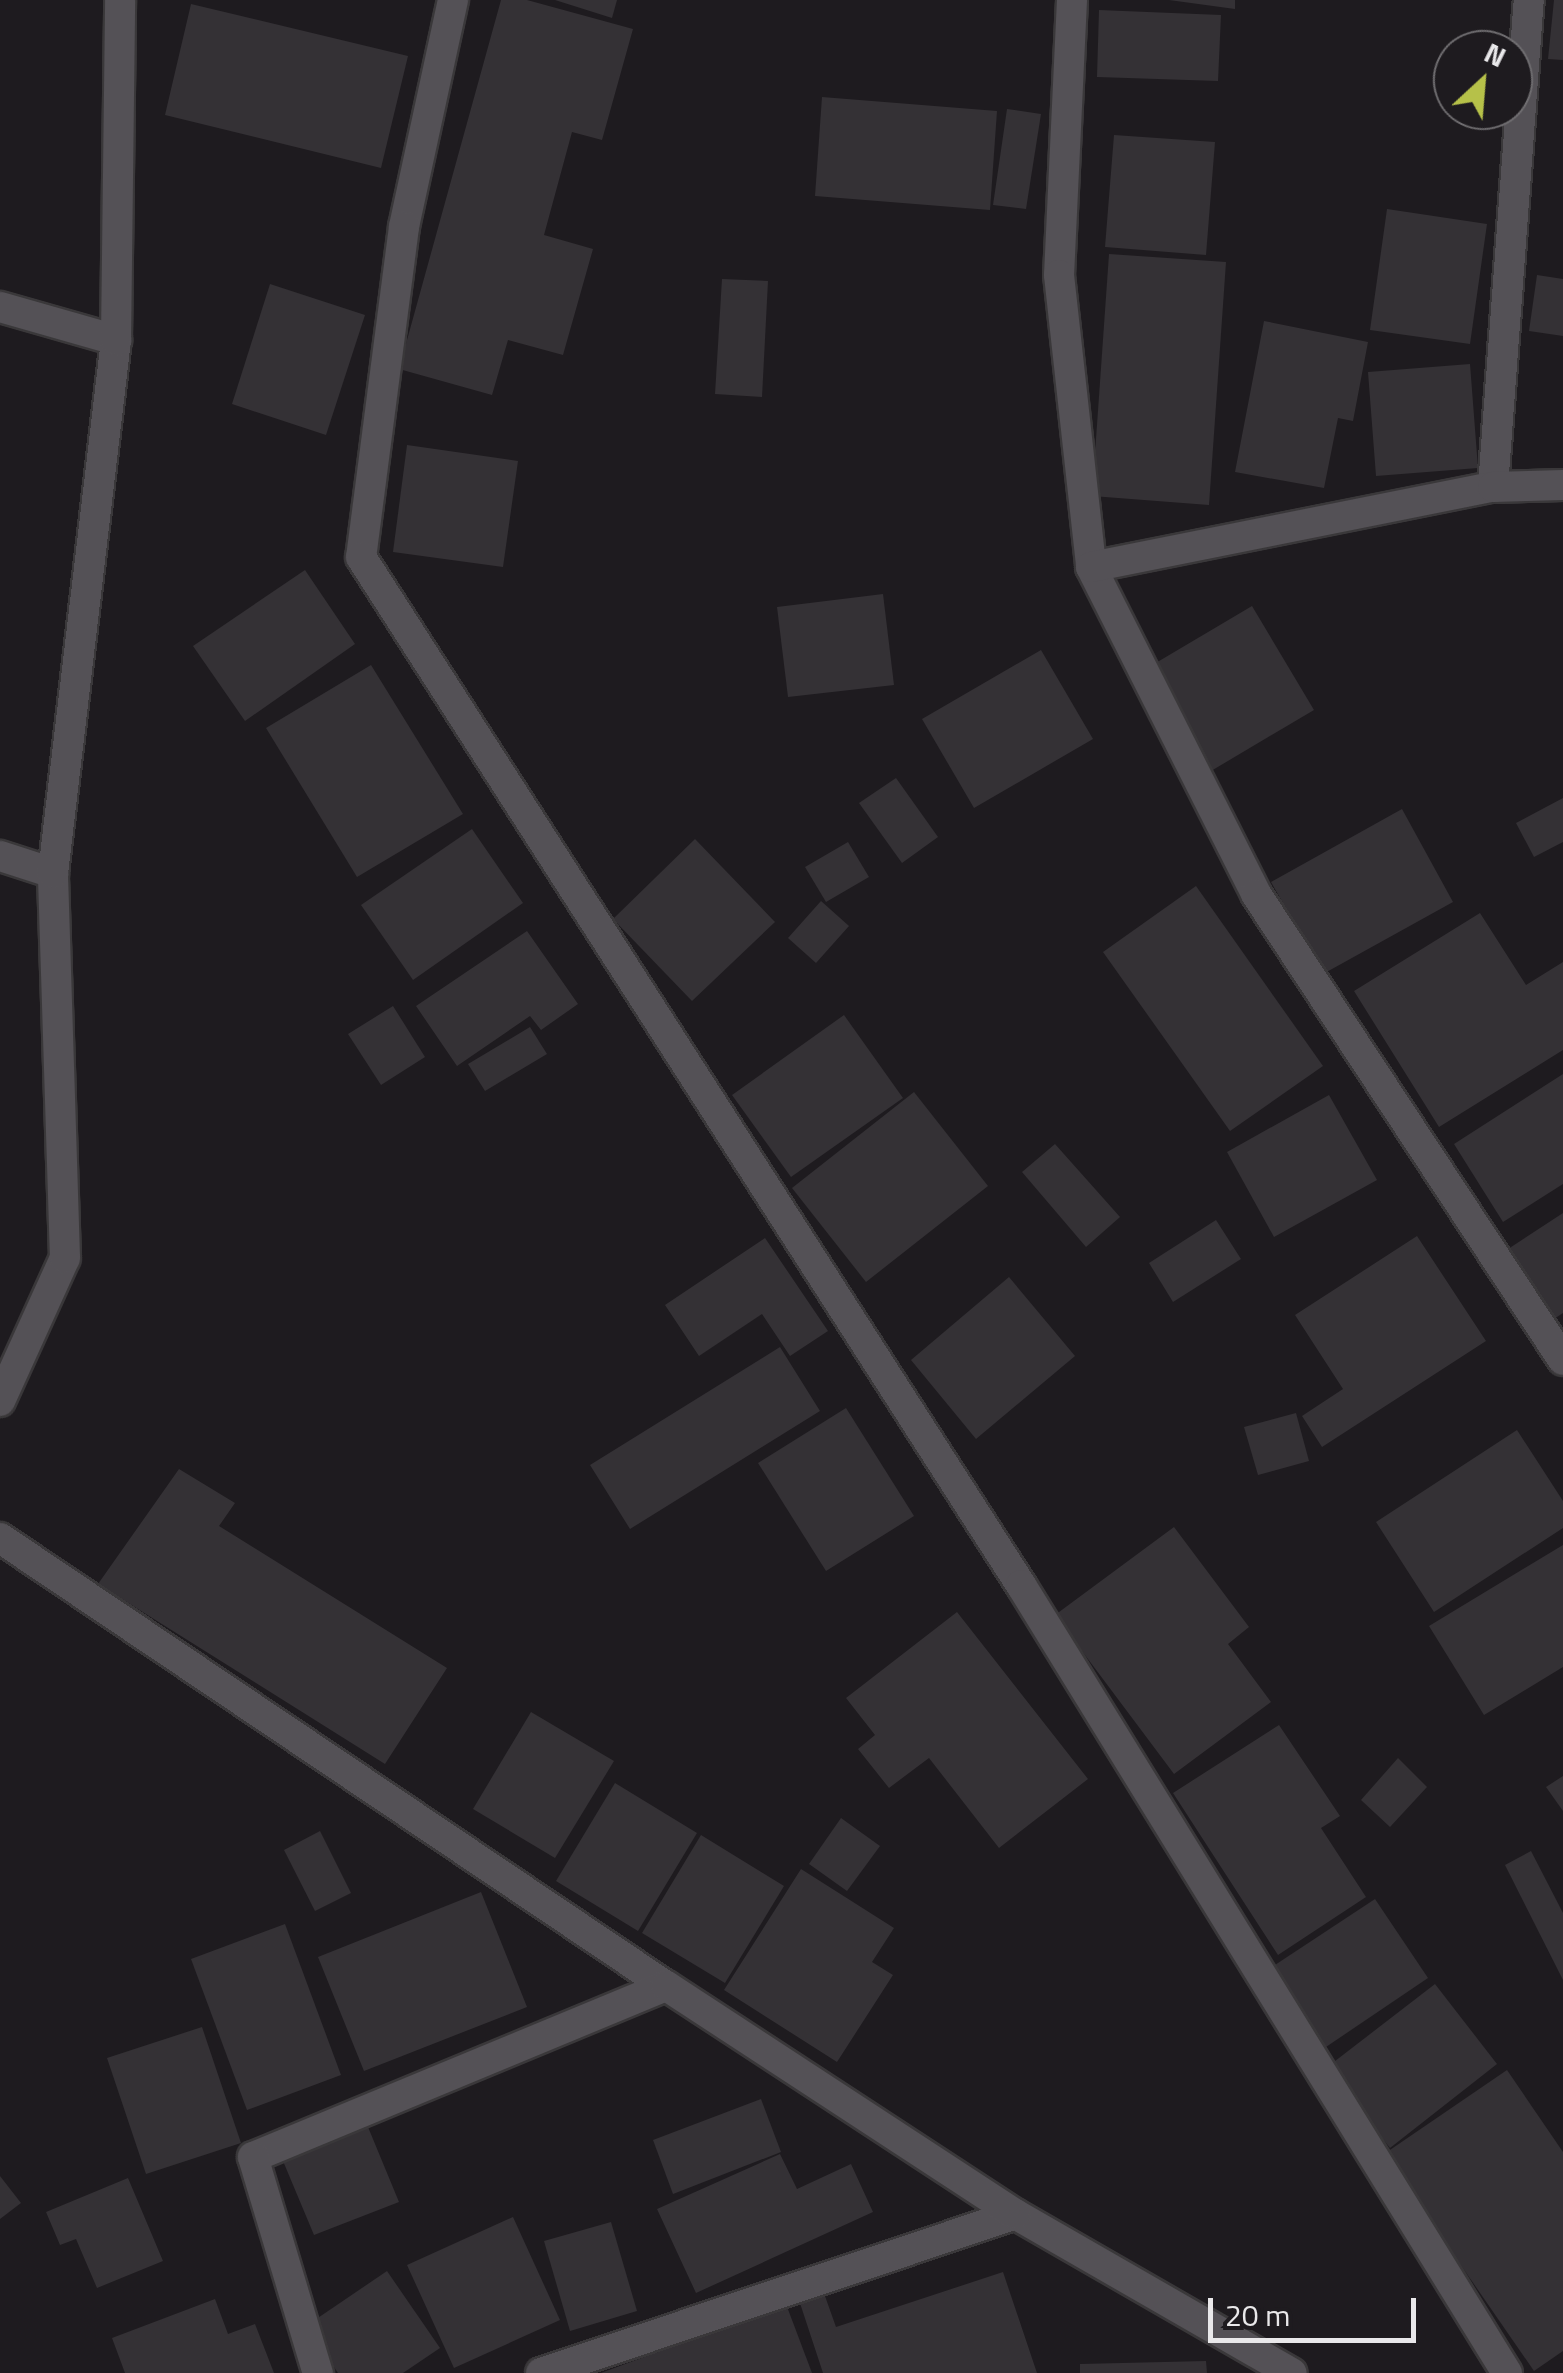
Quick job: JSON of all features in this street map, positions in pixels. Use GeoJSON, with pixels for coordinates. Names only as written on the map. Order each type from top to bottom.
{"type":"FeatureCollection","features":[{"type":"Feature","properties":{"kind":"street"},"geometry":{"type":"LineString","coordinates":[[0,1401],[66,1258],[53,873],[116,340],[120,0]]}},
{"type":"Feature","properties":{"kind":"street"},"geometry":{"type":"LineString","coordinates":[[453,0],[404,227],[361,557],[1021,1585],[1507,2373]]}},
{"type":"Feature","properties":{"kind":"street"},"geometry":{"type":"LineString","coordinates":[[1072,0],[1059,275],[1091,567],[1256,894],[1563,1360]]}},
{"type":"Feature","properties":{"kind":"street"},"geometry":{"type":"LineString","coordinates":[[1493,487],[1530,0]]}},
{"type":"Feature","properties":{"kind":"street"},"geometry":{"type":"LineString","coordinates":[[0,307],[116,340]]}},
{"type":"Feature","properties":{"kind":"street"},"geometry":{"type":"LineString","coordinates":[[1091,567],[1493,487],[1563,485]]}},
{"type":"Feature","properties":{"kind":"street"},"geometry":{"type":"LineString","coordinates":[[0,856],[53,873]]}},
{"type":"Feature","properties":{"kind":"street"},"geometry":{"type":"LineString","coordinates":[[0,1538],[666,1986],[1015,2214],[1291,2373]]}},
{"type":"Feature","properties":{"kind":"street"},"geometry":{"type":"LineString","coordinates":[[318,2373],[253,2157],[666,1986]]}},
{"type":"Feature","properties":{"kind":"street"},"geometry":{"type":"LineString","coordinates":[[541,2373],[1015,2214]]}},
{"type":"Feature","properties":{"kind":"building"},"geometry":{"type":"Polygon","coordinates":[[[501,0],[527,0],[633,29],[602,140],[572,132],[544,235],[593,249],[563,355],[508,340],[492,395],[399,369],[501,0]]]}},
{"type":"Feature","properties":{"kind":"building"},"geometry":{"type":"Polygon","coordinates":[[[555,0],[617,0],[612,18],[555,0]]]}},
{"type":"Feature","properties":{"kind":"building"},"geometry":{"type":"Polygon","coordinates":[[[1169,0],[1235,0],[1235,9],[1169,0]]]}},
{"type":"Feature","properties":{"kind":"building"},"geometry":{"type":"Polygon","coordinates":[[[1554,0],[1563,0],[1563,60],[1548,59],[1554,0]]]}},
{"type":"Feature","properties":{"kind":"building"},"geometry":{"type":"Polygon","coordinates":[[[191,4],[408,56],[381,168],[165,115],[191,4]]]}},
{"type":"Feature","properties":{"kind":"building"},"geometry":{"type":"Polygon","coordinates":[[[1099,10],[1221,15],[1218,81],[1097,77],[1099,10]]]}},
{"type":"Feature","properties":{"kind":"building"},"geometry":{"type":"Polygon","coordinates":[[[822,97],[997,111],[990,210],[815,196],[822,97]]]}},
{"type":"Feature","properties":{"kind":"building"},"geometry":{"type":"Polygon","coordinates":[[[1007,109],[1041,114],[1026,209],[993,205],[1007,109]]]}},
{"type":"Feature","properties":{"kind":"building"},"geometry":{"type":"Polygon","coordinates":[[[1114,135],[1215,142],[1206,255],[1105,247],[1114,135]]]}},
{"type":"Feature","properties":{"kind":"building"},"geometry":{"type":"Polygon","coordinates":[[[1387,209],[1487,224],[1470,344],[1370,330],[1387,209]]]}},
{"type":"Feature","properties":{"kind":"building"},"geometry":{"type":"Polygon","coordinates":[[[1109,254],[1226,262],[1209,505],[1092,496],[1109,254]]]}},
{"type":"Feature","properties":{"kind":"building"},"geometry":{"type":"Polygon","coordinates":[[[1537,275],[1563,279],[1563,336],[1529,331],[1537,275]]]}},
{"type":"Feature","properties":{"kind":"building"},"geometry":{"type":"Polygon","coordinates":[[[722,279],[768,281],[762,397],[715,394],[722,279]]]}},
{"type":"Feature","properties":{"kind":"building"},"geometry":{"type":"Polygon","coordinates":[[[270,284],[365,315],[326,435],[232,404],[270,284]]]}},
{"type":"Feature","properties":{"kind":"building"},"geometry":{"type":"Polygon","coordinates":[[[1264,321],[1368,342],[1353,421],[1338,418],[1324,488],[1235,472],[1264,321]]]}},
{"type":"Feature","properties":{"kind":"building"},"geometry":{"type":"Polygon","coordinates":[[[1470,364],[1478,468],[1376,476],[1368,372],[1470,364]]]}},
{"type":"Feature","properties":{"kind":"building"},"geometry":{"type":"Polygon","coordinates":[[[407,445],[518,461],[503,567],[393,552],[407,445]]]}},
{"type":"Feature","properties":{"kind":"building"},"geometry":{"type":"Polygon","coordinates":[[[305,570],[355,644],[245,721],[193,646],[305,570]]]}},
{"type":"Feature","properties":{"kind":"building"},"geometry":{"type":"Polygon","coordinates":[[[883,594],[894,685],[788,697],[777,607],[883,594]]]}},
{"type":"Feature","properties":{"kind":"building"},"geometry":{"type":"Polygon","coordinates":[[[1252,606],[1314,710],[1211,771],[1149,667],[1252,606]]]}},
{"type":"Feature","properties":{"kind":"building"},"geometry":{"type":"Polygon","coordinates":[[[1041,650],[1093,739],[974,808],[922,719],[1041,650]]]}},
{"type":"Feature","properties":{"kind":"building"},"geometry":{"type":"Polygon","coordinates":[[[371,665],[463,814],[357,877],[266,728],[371,665]]]}},
{"type":"Feature","properties":{"kind":"building"},"geometry":{"type":"Polygon","coordinates":[[[896,778],[938,837],[902,863],[859,803],[896,778]]]}},
{"type":"Feature","properties":{"kind":"building"},"geometry":{"type":"Polygon","coordinates":[[[1563,798],[1563,842],[1534,857],[1516,823],[1563,798]]]}},
{"type":"Feature","properties":{"kind":"building"},"geometry":{"type":"Polygon","coordinates":[[[1402,809],[1453,902],[1323,974],[1271,882],[1402,809]]]}},
{"type":"Feature","properties":{"kind":"building"},"geometry":{"type":"Polygon","coordinates":[[[472,829],[523,903],[413,980],[361,905],[472,829]]]}},
{"type":"Feature","properties":{"kind":"building"},"geometry":{"type":"Polygon","coordinates":[[[695,839],[775,922],[692,1001],[613,919],[695,839]]]}},
{"type":"Feature","properties":{"kind":"building"},"geometry":{"type":"Polygon","coordinates":[[[848,842],[869,877],[826,902],[805,867],[848,842]]]}},
{"type":"Feature","properties":{"kind":"building"},"geometry":{"type":"Polygon","coordinates":[[[1196,886],[1323,1066],[1230,1131],[1103,952],[1196,886]]]}},
{"type":"Feature","properties":{"kind":"building"},"geometry":{"type":"Polygon","coordinates":[[[821,901],[849,926],[816,963],[788,938],[821,901]]]}},
{"type":"Feature","properties":{"kind":"building"},"geometry":{"type":"Polygon","coordinates":[[[1480,913],[1526,985],[1563,962],[1563,1050],[1439,1127],[1354,991],[1480,913]]]}},
{"type":"Feature","properties":{"kind":"building"},"geometry":{"type":"Polygon","coordinates":[[[527,931],[578,1004],[541,1030],[530,1016],[457,1066],[416,1006],[527,931]]]}},
{"type":"Feature","properties":{"kind":"building"},"geometry":{"type":"Polygon","coordinates":[[[393,1006],[425,1057],[381,1085],[348,1034],[393,1006]]]}},
{"type":"Feature","properties":{"kind":"building"},"geometry":{"type":"Polygon","coordinates":[[[844,1015],[903,1098],[791,1177],[732,1095],[844,1015]]]}},
{"type":"Feature","properties":{"kind":"building"},"geometry":{"type":"Polygon","coordinates":[[[530,1027],[547,1054],[485,1091],[468,1064],[530,1027]]]}},
{"type":"Feature","properties":{"kind":"building"},"geometry":{"type":"Polygon","coordinates":[[[1563,1074],[1563,1184],[1503,1222],[1454,1144],[1563,1074]]]}},
{"type":"Feature","properties":{"kind":"building"},"geometry":{"type":"Polygon","coordinates":[[[914,1092],[988,1186],[866,1282],[792,1188],[914,1092]]]}},
{"type":"Feature","properties":{"kind":"building"},"geometry":{"type":"Polygon","coordinates":[[[1329,1095],[1377,1180],[1274,1237],[1227,1152],[1329,1095]]]}},
{"type":"Feature","properties":{"kind":"building"},"geometry":{"type":"Polygon","coordinates":[[[1055,1144],[1120,1217],[1086,1247],[1022,1172],[1055,1144]]]}},
{"type":"Feature","properties":{"kind":"building"},"geometry":{"type":"Polygon","coordinates":[[[1563,1213],[1563,1313],[1548,1323],[1502,1253],[1563,1213]]]}},
{"type":"Feature","properties":{"kind":"building"},"geometry":{"type":"Polygon","coordinates":[[[1216,1220],[1241,1259],[1173,1302],[1149,1263],[1216,1220]]]}},
{"type":"Feature","properties":{"kind":"building"},"geometry":{"type":"Polygon","coordinates":[[[1417,1236],[1486,1341],[1322,1447],[1302,1416],[1343,1389],[1295,1315],[1417,1236]]]}},
{"type":"Feature","properties":{"kind":"building"},"geometry":{"type":"Polygon","coordinates":[[[765,1238],[828,1331],[790,1356],[762,1314],[699,1356],[665,1305],[765,1238]]]}},
{"type":"Feature","properties":{"kind":"building"},"geometry":{"type":"Polygon","coordinates":[[[1009,1277],[1075,1356],[976,1439],[911,1360],[1009,1277]]]}},
{"type":"Feature","properties":{"kind":"building"},"geometry":{"type":"Polygon","coordinates":[[[780,1347],[820,1411],[630,1529],[590,1465],[780,1347]]]}},
{"type":"Feature","properties":{"kind":"building"},"geometry":{"type":"Polygon","coordinates":[[[846,1408],[914,1516],[826,1571],[758,1463],[846,1408]]]}},
{"type":"Feature","properties":{"kind":"building"},"geometry":{"type":"Polygon","coordinates":[[[1296,1413],[1309,1461],[1258,1475],[1244,1427],[1296,1413]]]}},
{"type":"Feature","properties":{"kind":"building"},"geometry":{"type":"Polygon","coordinates":[[[1517,1430],[1563,1501],[1563,1528],[1434,1612],[1376,1522],[1517,1430]]]}},
{"type":"Feature","properties":{"kind":"building"},"geometry":{"type":"Polygon","coordinates":[[[179,1469],[235,1503],[219,1526],[447,1668],[385,1764],[98,1584],[179,1469]]]}},
{"type":"Feature","properties":{"kind":"building"},"geometry":{"type":"Polygon","coordinates":[[[1174,1527],[1249,1627],[1228,1644],[1271,1702],[1174,1774],[1055,1615],[1174,1527]]]}},
{"type":"Feature","properties":{"kind":"building"},"geometry":{"type":"Polygon","coordinates":[[[1563,1545],[1563,1667],[1484,1715],[1429,1626],[1563,1545]]]}},
{"type":"Feature","properties":{"kind":"building"},"geometry":{"type":"Polygon","coordinates":[[[957,1612],[1088,1779],[999,1848],[929,1758],[889,1788],[858,1749],[875,1735],[846,1698],[957,1612]]]}},
{"type":"Feature","properties":{"kind":"building"},"geometry":{"type":"Polygon","coordinates":[[[531,1712],[614,1761],[555,1858],[473,1809],[531,1712]]]}},
{"type":"Feature","properties":{"kind":"building"},"geometry":{"type":"Polygon","coordinates":[[[1279,1725],[1340,1816],[1321,1828],[1366,1897],[1278,1955],[1173,1793],[1279,1725]]]}},
{"type":"Feature","properties":{"kind":"building"},"geometry":{"type":"Polygon","coordinates":[[[1398,1758],[1427,1787],[1390,1827],[1361,1800],[1398,1758]]]}},
{"type":"Feature","properties":{"kind":"building"},"geometry":{"type":"Polygon","coordinates":[[[1563,1776],[1563,1811],[1546,1787],[1563,1776]]]}},
{"type":"Feature","properties":{"kind":"building"},"geometry":{"type":"Polygon","coordinates":[[[615,1783],[697,1833],[638,1931],[556,1881],[615,1783]]]}},
{"type":"Feature","properties":{"kind":"building"},"geometry":{"type":"Polygon","coordinates":[[[841,1818],[880,1846],[847,1891],[809,1864],[841,1818]]]}},
{"type":"Feature","properties":{"kind":"building"},"geometry":{"type":"Polygon","coordinates":[[[320,1831],[351,1893],[315,1911],[284,1850],[320,1831]]]}},
{"type":"Feature","properties":{"kind":"building"},"geometry":{"type":"Polygon","coordinates":[[[701,1835],[784,1886],[725,1983],[642,1933],[701,1835]]]}},
{"type":"Feature","properties":{"kind":"building"},"geometry":{"type":"Polygon","coordinates":[[[1531,1851],[1563,1913],[1563,1980],[1505,1865],[1531,1851]]]}},
{"type":"Feature","properties":{"kind":"building"},"geometry":{"type":"Polygon","coordinates":[[[801,1869],[894,1928],[872,1962],[893,1975],[837,2062],[724,1990],[801,1869]]]}},
{"type":"Feature","properties":{"kind":"building"},"geometry":{"type":"Polygon","coordinates":[[[481,1892],[527,2007],[364,2071],[318,1957],[481,1892]]]}},
{"type":"Feature","properties":{"kind":"building"},"geometry":{"type":"Polygon","coordinates":[[[1375,1899],[1428,1978],[1323,2049],[1269,1969],[1375,1899]]]}},
{"type":"Feature","properties":{"kind":"building"},"geometry":{"type":"Polygon","coordinates":[[[285,1924],[341,2075],[247,2110],[191,1959],[285,1924]]]}},
{"type":"Feature","properties":{"kind":"building"},"geometry":{"type":"Polygon","coordinates":[[[1435,1984],[1497,2064],[1390,2148],[1326,2068],[1435,1984]]]}},
{"type":"Feature","properties":{"kind":"building"},"geometry":{"type":"Polygon","coordinates":[[[202,2027],[241,2143],[146,2174],[107,2058],[202,2027]]]}},
{"type":"Feature","properties":{"kind":"building"},"geometry":{"type":"Polygon","coordinates":[[[1507,2070],[1563,2152],[1563,2351],[1534,2371],[1384,2154],[1507,2070]]]}},
{"type":"Feature","properties":{"kind":"building"},"geometry":{"type":"Polygon","coordinates":[[[761,2099],[781,2152],[673,2194],[653,2140],[761,2099]]]}},
{"type":"Feature","properties":{"kind":"building"},"geometry":{"type":"Polygon","coordinates":[[[368,2127],[399,2202],[314,2235],[283,2161],[368,2127]]]}},
{"type":"Feature","properties":{"kind":"building"},"geometry":{"type":"Polygon","coordinates":[[[780,2154],[797,2189],[851,2164],[873,2212],[696,2293],[657,2209],[780,2154]]]}},
{"type":"Feature","properties":{"kind":"building"},"geometry":{"type":"Polygon","coordinates":[[[0,2176],[21,2203],[0,2219],[0,2176]]]}},
{"type":"Feature","properties":{"kind":"building"},"geometry":{"type":"Polygon","coordinates":[[[128,2178],[163,2261],[97,2288],[76,2239],[60,2245],[46,2212],[128,2178]]]}},
{"type":"Feature","properties":{"kind":"building"},"geometry":{"type":"Polygon","coordinates":[[[513,2217],[560,2320],[454,2368],[407,2265],[513,2217]]]}},
{"type":"Feature","properties":{"kind":"building"},"geometry":{"type":"Polygon","coordinates":[[[611,2222],[637,2311],[570,2331],[544,2241],[611,2222]]]}},
{"type":"Feature","properties":{"kind":"building"},"geometry":{"type":"Polygon","coordinates":[[[387,2271],[440,2348],[403,2373],[338,2373],[306,2326],[387,2271]]]}},
{"type":"Feature","properties":{"kind":"building"},"geometry":{"type":"Polygon","coordinates":[[[1003,2272],[1037,2373],[823,2373],[796,2291],[820,2282],[836,2327],[1003,2272]]]}},
{"type":"Feature","properties":{"kind":"building"},"geometry":{"type":"Polygon","coordinates":[[[215,2299],[228,2334],[255,2324],[274,2373],[125,2373],[112,2338],[215,2299]]]}},
{"type":"Feature","properties":{"kind":"building"},"geometry":{"type":"Polygon","coordinates":[[[786,2304],[812,2373],[601,2373],[786,2304]]]}},
{"type":"Feature","properties":{"kind":"building"},"geometry":{"type":"Polygon","coordinates":[[[1206,2361],[1207,2373],[1080,2373],[1080,2364],[1206,2361]]]}}]}
